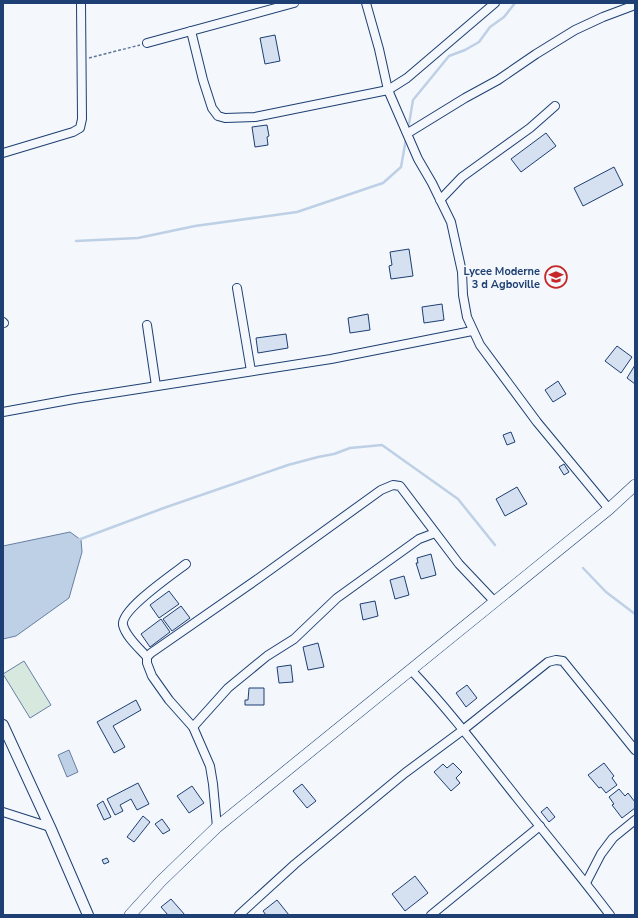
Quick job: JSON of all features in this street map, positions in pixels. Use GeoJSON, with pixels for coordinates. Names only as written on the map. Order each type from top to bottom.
{"type":"FeatureCollection","features":[{"type":"Feature","properties":{"kind":"main road"},"geometry":{"type":"LineString","coordinates":[[130,915],[161,881],[217,827],[609,509],[635,485]]}},
{"type":"Feature","properties":{"kind":"street"},"geometry":{"type":"LineString","coordinates":[[3,153],[73,132],[80,128],[82,119],[81,3]]}},
{"type":"Feature","properties":{"kind":"street"},"geometry":{"type":"LineString","coordinates":[[147,43],[294,3]]}},
{"type":"Feature","properties":{"kind":"street"},"geometry":{"type":"LineString","coordinates":[[366,3],[379,48],[388,90],[418,159],[451,222],[462,272],[463,295],[467,317],[472,331],[480,345],[537,422],[609,509]]}},
{"type":"Feature","properties":{"kind":"street"},"geometry":{"type":"LineString","coordinates":[[191,31],[203,80],[212,108],[218,116],[226,118],[255,117],[388,90],[407,78],[495,3]]}},
{"type":"Feature","properties":{"kind":"street"},"geometry":{"type":"LineString","coordinates":[[408,133],[464,98],[498,80],[575,30],[603,16],[635,6]]}},
{"type":"Feature","properties":{"kind":"street"},"geometry":{"type":"LineString","coordinates":[[440,200],[462,177],[530,128],[555,106]]}},
{"type":"Feature","properties":{"kind":"street"},"geometry":{"type":"LineString","coordinates":[[238,288],[251,371]]}},
{"type":"Feature","properties":{"kind":"street"},"geometry":{"type":"LineString","coordinates":[[147,325],[156,386]]}},
{"type":"Feature","properties":{"kind":"street"},"geometry":{"type":"LineString","coordinates":[[3,412],[74,399],[331,359],[472,331]]}},
{"type":"Feature","properties":{"kind":"street"},"geometry":{"type":"LineString","coordinates":[[147,657],[381,490],[393,485],[400,486],[459,564],[494,601]]}},
{"type":"Feature","properties":{"kind":"street"},"geometry":{"type":"LineString","coordinates":[[193,727],[228,688],[268,656],[294,639],[337,598],[419,539],[435,533]]}},
{"type":"Feature","properties":{"kind":"street"},"geometry":{"type":"LineString","coordinates":[[186,564],[136,603],[126,615],[123,622],[123,627],[131,640],[147,657],[147,663],[152,676],[169,700],[193,727],[210,766],[217,827]]}},
{"type":"Feature","properties":{"kind":"street"},"geometry":{"type":"LineString","coordinates":[[239,915],[295,864],[404,773],[463,730],[548,662],[556,660],[563,661],[570,668],[635,750]]}},
{"type":"Feature","properties":{"kind":"street"},"geometry":{"type":"LineString","coordinates":[[411,670],[463,730],[610,915]]}},
{"type":"Feature","properties":{"kind":"street"},"geometry":{"type":"LineString","coordinates":[[3,725],[50,827],[88,915]]}},
{"type":"Feature","properties":{"kind":"street"},"geometry":{"type":"LineString","coordinates":[[3,812],[50,827]]}},
{"type":"Feature","properties":{"kind":"street"},"geometry":{"type":"LineString","coordinates":[[586,883],[601,854],[613,838],[635,820]]}},
{"type":"Feature","properties":{"kind":"street"},"geometry":{"type":"LineString","coordinates":[[431,915],[540,826]]}},
{"type":"Feature","properties":{"kind":"path"},"geometry":{"type":"LineString","coordinates":[[82,60],[147,43]]}},
{"type":"Feature","properties":{"kind":"shaded area"},"geometry":{"type":"Polygon","coordinates":[[[24,661],[51,705],[30,718],[3,674],[24,661]]]}},
{"type":"Feature","properties":{"kind":"water"},"geometry":{"type":"Polygon","coordinates":[[[70,532],[81,540],[82,552],[69,598],[16,636],[3,639],[3,546],[70,532]]]}},
{"type":"Feature","properties":{"kind":"water"},"geometry":{"type":"Polygon","coordinates":[[[69,750],[78,772],[67,777],[58,755],[69,750]]]}},
{"type":"Feature","properties":{"kind":"building"},"geometry":{"type":"Polygon","coordinates":[[[275,35],[280,61],[265,64],[260,38],[275,35]]]}},
{"type":"Feature","properties":{"kind":"building"},"geometry":{"type":"Polygon","coordinates":[[[267,125],[269,136],[267,137],[268,145],[255,147],[252,127],[267,125]]]}},
{"type":"Feature","properties":{"kind":"building"},"geometry":{"type":"Polygon","coordinates":[[[546,133],[556,146],[521,172],[511,159],[546,133]]]}},
{"type":"Feature","properties":{"kind":"building"},"geometry":{"type":"Polygon","coordinates":[[[614,167],[623,185],[583,206],[574,188],[614,167]]]}},
{"type":"Feature","properties":{"kind":"building"},"geometry":{"type":"Polygon","coordinates":[[[409,249],[413,276],[391,279],[389,266],[392,265],[390,252],[409,249]]]}},
{"type":"Feature","properties":{"kind":"building"},"geometry":{"type":"Polygon","coordinates":[[[442,304],[444,320],[424,323],[422,307],[442,304]]]}},
{"type":"Feature","properties":{"kind":"building"},"geometry":{"type":"Polygon","coordinates":[[[368,314],[370,330],[350,333],[348,318],[368,314]]]}},
{"type":"Feature","properties":{"kind":"building"},"geometry":{"type":"Polygon","coordinates":[[[286,334],[288,348],[258,353],[256,338],[286,334]]]}},
{"type":"Feature","properties":{"kind":"building"},"geometry":{"type":"Polygon","coordinates":[[[617,346],[632,357],[621,373],[605,361],[617,346]]]}},
{"type":"Feature","properties":{"kind":"building"},"geometry":{"type":"Polygon","coordinates":[[[635,365],[635,384],[627,378],[635,365]]]}},
{"type":"Feature","properties":{"kind":"building"},"geometry":{"type":"Polygon","coordinates":[[[558,381],[566,394],[553,402],[545,390],[558,381]]]}},
{"type":"Feature","properties":{"kind":"building"},"geometry":{"type":"Polygon","coordinates":[[[511,432],[515,442],[507,445],[503,435],[511,432]]]}},
{"type":"Feature","properties":{"kind":"building"},"geometry":{"type":"Polygon","coordinates":[[[564,464],[569,472],[564,475],[559,467],[564,464]]]}},
{"type":"Feature","properties":{"kind":"building"},"geometry":{"type":"Polygon","coordinates":[[[517,487],[527,504],[505,516],[496,499],[517,487]]]}},
{"type":"Feature","properties":{"kind":"building"},"geometry":{"type":"Polygon","coordinates":[[[431,554],[436,575],[421,579],[416,563],[418,563],[417,558],[431,554]]]}},
{"type":"Feature","properties":{"kind":"building"},"geometry":{"type":"Polygon","coordinates":[[[404,576],[409,595],[395,599],[390,580],[404,576]]]}},
{"type":"Feature","properties":{"kind":"building"},"geometry":{"type":"Polygon","coordinates":[[[169,591],[179,604],[159,618],[150,605],[169,591]]]}},
{"type":"Feature","properties":{"kind":"building"},"geometry":{"type":"Polygon","coordinates":[[[375,601],[378,616],[363,620],[360,604],[375,601]]]}},
{"type":"Feature","properties":{"kind":"building"},"geometry":{"type":"Polygon","coordinates":[[[181,606],[190,618],[172,631],[163,619],[181,606]]]}},
{"type":"Feature","properties":{"kind":"building"},"geometry":{"type":"Polygon","coordinates":[[[161,619],[170,632],[150,647],[141,634],[161,619]]]}},
{"type":"Feature","properties":{"kind":"building"},"geometry":{"type":"Polygon","coordinates":[[[318,643],[324,667],[308,670],[303,647],[318,643]]]}},
{"type":"Feature","properties":{"kind":"building"},"geometry":{"type":"Polygon","coordinates":[[[291,665],[293,682],[279,683],[277,667],[291,665]]]}},
{"type":"Feature","properties":{"kind":"building"},"geometry":{"type":"Polygon","coordinates":[[[467,685],[477,698],[466,707],[456,693],[467,685]]]}},
{"type":"Feature","properties":{"kind":"building"},"geometry":{"type":"Polygon","coordinates":[[[249,688],[264,688],[264,705],[245,705],[245,700],[248,700],[249,688]]]}},
{"type":"Feature","properties":{"kind":"building"},"geometry":{"type":"Polygon","coordinates":[[[136,700],[141,710],[113,726],[125,747],[114,753],[97,722],[136,700]]]}},
{"type":"Feature","properties":{"kind":"building"},"geometry":{"type":"Polygon","coordinates":[[[453,763],[462,772],[456,778],[460,783],[451,791],[434,772],[443,764],[447,768],[453,763]]]}},
{"type":"Feature","properties":{"kind":"building"},"geometry":{"type":"Polygon","coordinates":[[[604,763],[614,776],[612,778],[617,785],[606,793],[601,787],[599,788],[588,775],[604,763]]]}},
{"type":"Feature","properties":{"kind":"building"},"geometry":{"type":"Polygon","coordinates":[[[138,783],[149,804],[137,810],[131,799],[120,805],[123,811],[115,815],[107,799],[138,783]]]}},
{"type":"Feature","properties":{"kind":"building"},"geometry":{"type":"Polygon","coordinates":[[[302,784],[316,801],[307,808],[293,791],[302,784]]]}},
{"type":"Feature","properties":{"kind":"building"},"geometry":{"type":"Polygon","coordinates":[[[192,786],[204,803],[189,813],[177,796],[192,786]]]}},
{"type":"Feature","properties":{"kind":"building"},"geometry":{"type":"Polygon","coordinates":[[[619,789],[625,796],[628,793],[635,802],[635,808],[622,818],[612,805],[614,804],[609,797],[619,789]]]}},
{"type":"Feature","properties":{"kind":"building"},"geometry":{"type":"Polygon","coordinates":[[[103,801],[111,817],[104,820],[97,805],[103,801]]]}},
{"type":"Feature","properties":{"kind":"building"},"geometry":{"type":"Polygon","coordinates":[[[547,807],[555,817],[549,822],[541,812],[547,807]]]}},
{"type":"Feature","properties":{"kind":"building"},"geometry":{"type":"Polygon","coordinates":[[[143,816],[150,822],[134,842],[127,837],[143,816]]]}},
{"type":"Feature","properties":{"kind":"building"},"geometry":{"type":"Polygon","coordinates":[[[162,819],[170,830],[163,834],[155,824],[162,819]]]}},
{"type":"Feature","properties":{"kind":"building"},"geometry":{"type":"Polygon","coordinates":[[[107,858],[109,862],[104,864],[102,860],[107,858]]]}},
{"type":"Feature","properties":{"kind":"building"},"geometry":{"type":"Polygon","coordinates":[[[415,876],[428,893],[405,911],[392,894],[415,876]]]}},
{"type":"Feature","properties":{"kind":"building"},"geometry":{"type":"Polygon","coordinates":[[[171,899],[185,915],[168,915],[161,907],[171,899]]]}},
{"type":"Feature","properties":{"kind":"building"},"geometry":{"type":"Polygon","coordinates":[[[277,900],[289,915],[266,915],[263,911],[277,900]]]}},
{"type":"Feature","properties":{"kind":"waterway"},"geometry":{"type":"LineString","coordinates":[[408,130],[413,100],[449,56],[465,50],[479,42],[490,27],[504,17],[515,3]]}},
{"type":"Feature","properties":{"kind":"waterway"},"geometry":{"type":"LineString","coordinates":[[76,241],[138,238],[195,226],[297,212],[383,183],[401,167],[406,139]]}},
{"type":"Feature","properties":{"kind":"waterway"},"geometry":{"type":"LineString","coordinates":[[78,540],[161,509],[288,465],[334,454],[350,448],[382,445],[458,499],[495,545]]}},
{"type":"Feature","properties":{"kind":"waterway"},"geometry":{"type":"LineString","coordinates":[[583,568],[606,592],[635,614]]}},
{"type":"Feature","properties":{"kind":"place","name":"Lycee Moderne 3 d Agboville"},"geometry":{"type":"Point","coordinates":[556,277]}}]}
